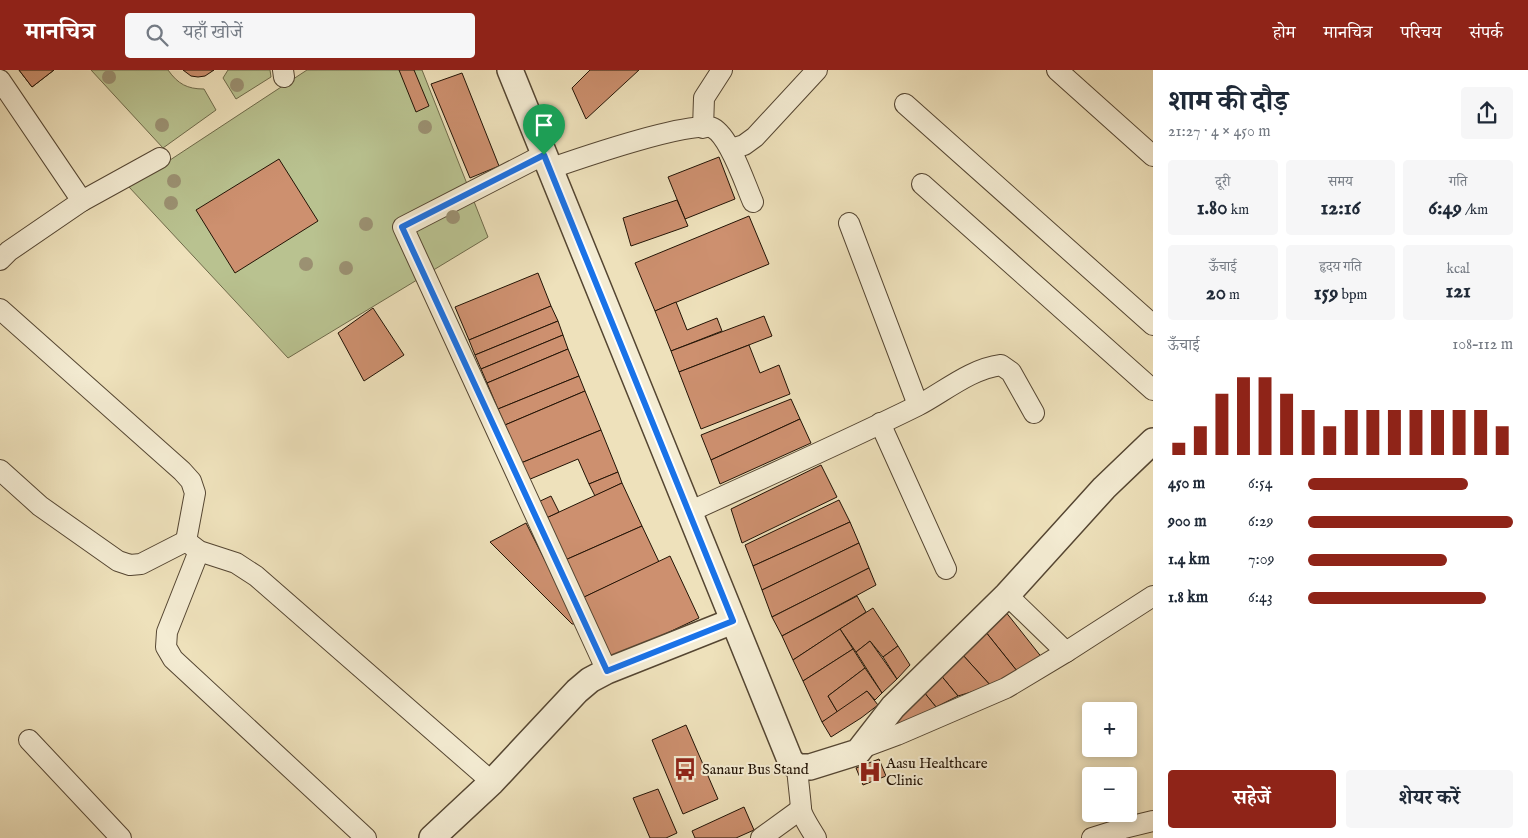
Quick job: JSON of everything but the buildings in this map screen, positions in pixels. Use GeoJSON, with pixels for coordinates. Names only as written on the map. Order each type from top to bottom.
{"type":"FeatureCollection","features":[{"type":"Feature","properties":{"kind":"street"},"geometry":{"type":"LineString","coordinates":[[510,70],[790,760],[798,767],[810,767],[853,754],[862,748],[1006,688],[1153,596]]}},
{"type":"Feature","properties":{"kind":"street"},"geometry":{"type":"LineString","coordinates":[[702,128],[704,98],[722,70]]}},
{"type":"Feature","properties":{"kind":"street"},"geometry":{"type":"LineString","coordinates":[[731,149],[744,145],[755,137],[818,70]]}},
{"type":"Feature","properties":{"kind":"street"},"geometry":{"type":"LineString","coordinates":[[1057,70],[1153,156]]}},
{"type":"Feature","properties":{"kind":"street"},"geometry":{"type":"LineString","coordinates":[[0,80],[82,201]]}},
{"type":"Feature","properties":{"kind":"street"},"geometry":{"type":"LineString","coordinates":[[905,104],[1153,325]]}},
{"type":"Feature","properties":{"kind":"street"},"geometry":{"type":"LineString","coordinates":[[607,671],[402,227],[546,162],[691,128],[712,128],[731,149],[753,202]]}},
{"type":"Feature","properties":{"kind":"street"},"geometry":{"type":"LineString","coordinates":[[0,260],[9,251],[82,201],[160,158]]}},
{"type":"Feature","properties":{"kind":"street"},"geometry":{"type":"LineString","coordinates":[[922,184],[1153,390]]}},
{"type":"Feature","properties":{"kind":"street"},"geometry":{"type":"LineString","coordinates":[[849,223],[918,405]]}},
{"type":"Feature","properties":{"kind":"street"},"geometry":{"type":"LineString","coordinates":[[0,309],[191,481],[195,493],[192,546],[167,632],[166,647],[173,659],[366,838]]}},
{"type":"Feature","properties":{"kind":"street"},"geometry":{"type":"LineString","coordinates":[[689,512],[918,405],[973,373],[990,366],[1001,365],[1011,372],[1034,413]]}},
{"type":"Feature","properties":{"kind":"street"},"geometry":{"type":"LineString","coordinates":[[880,423],[946,569]]}},
{"type":"Feature","properties":{"kind":"street"},"geometry":{"type":"LineString","coordinates":[[862,748],[893,707],[1007,595],[1104,488],[1153,441]]}},
{"type":"Feature","properties":{"kind":"street"},"geometry":{"type":"LineString","coordinates":[[0,470],[40,506],[118,561],[130,565],[141,564],[192,546],[236,563],[256,576],[492,782]]}},
{"type":"Feature","properties":{"kind":"street"},"geometry":{"type":"LineString","coordinates":[[1007,595],[1066,652]]}},
{"type":"Feature","properties":{"kind":"street"},"geometry":{"type":"LineString","coordinates":[[432,838],[492,782],[577,691],[590,680],[607,671],[733,621]]}},
{"type":"Feature","properties":{"kind":"street"},"geometry":{"type":"LineString","coordinates":[[29,740],[121,838]]}},
{"type":"Feature","properties":{"kind":"street"},"geometry":{"type":"LineString","coordinates":[[798,767],[798,790],[802,804],[801,809],[816,838]]}},
{"type":"Feature","properties":{"kind":"street"},"geometry":{"type":"LineString","coordinates":[[761,838],[801,809]]}},
{"type":"Feature","properties":{"kind":"street"},"geometry":{"type":"LineString","coordinates":[[1092,838],[1153,821]]}},
{"type":"Feature","properties":{"kind":"green space"},"geometry":{"type":"Polygon","coordinates":[[[91,70],[168,70],[183,85],[204,89],[216,110],[163,148],[91,70]]]}},
{"type":"Feature","properties":{"kind":"green space"},"geometry":{"type":"Polygon","coordinates":[[[228,70],[270,70],[271,77],[236,99],[223,78],[228,70]]]}},
{"type":"Feature","properties":{"kind":"green space"},"geometry":{"type":"Polygon","coordinates":[[[307,70],[422,70],[488,237],[288,358],[129,187],[307,70]]]}},
{"type":"Feature","properties":{"kind":"place","name":"Sanaur Bus Stand"},"geometry":{"type":"Point","coordinates":[685,769]}},
{"type":"Feature","properties":{"kind":"place","name":"Aasu Healthcare Clinic"},"geometry":{"type":"Point","coordinates":[870,772]}},
{"type":"Feature","properties":{"kind":"route"},"geometry":{"type":"LineString","coordinates":[[544,155],[733,621],[607,671],[402,227],[544,155]]}}]}
